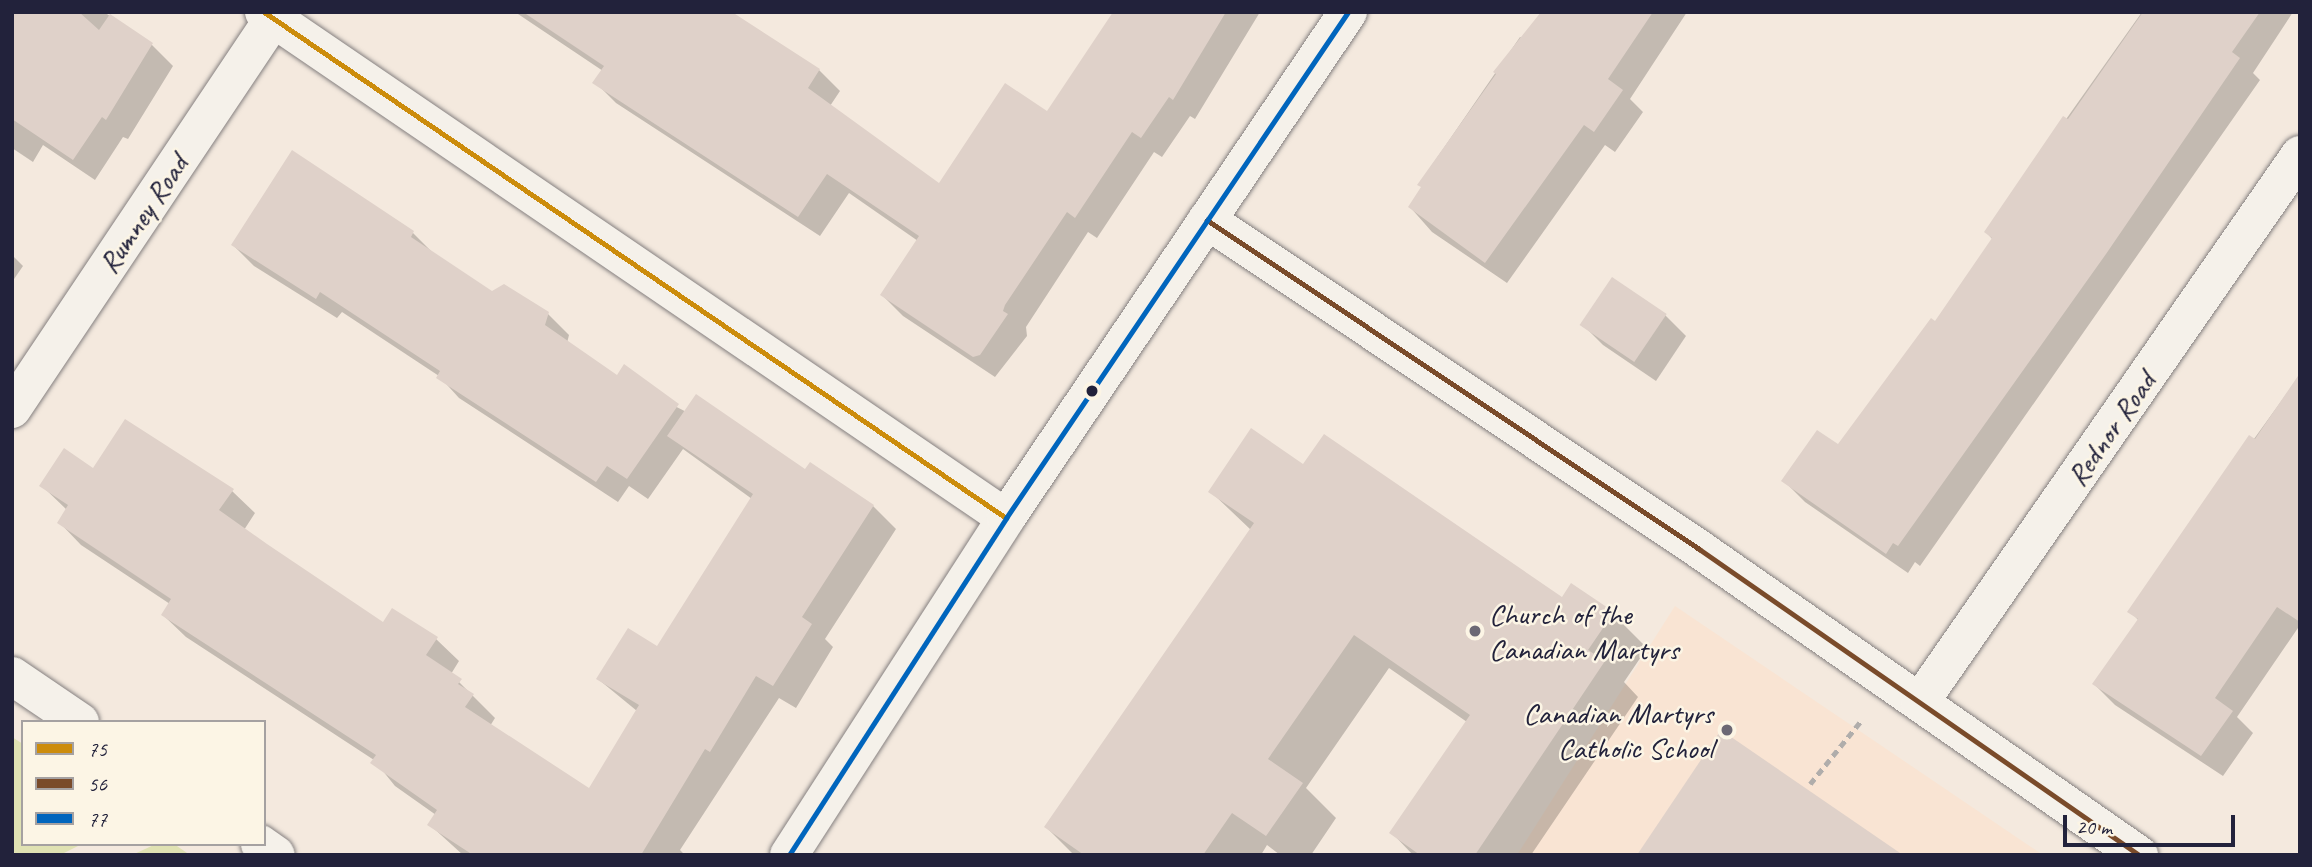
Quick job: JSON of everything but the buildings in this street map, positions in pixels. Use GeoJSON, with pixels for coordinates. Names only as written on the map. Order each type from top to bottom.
{"type":"FeatureCollection","features":[{"type":"Feature","properties":{"kind":"street"},"geometry":{"type":"LineString","coordinates":[[789,855],[1006,518],[1348,12]]}},
{"type":"Feature","properties":{"kind":"street"},"geometry":{"type":"LineString","coordinates":[[269,15],[1006,518]]}},
{"type":"Feature","properties":{"kind":"street","name":"Rumney Road"},"geometry":{"type":"LineString","coordinates":[[12,409],[269,15]]}},
{"type":"Feature","properties":{"kind":"street","name":"Rednor Road"},"geometry":{"type":"LineString","coordinates":[[1920,702],[2300,155]]}},
{"type":"Feature","properties":{"kind":"street"},"geometry":{"type":"LineString","coordinates":[[1208,220],[1920,702],[2139,855]]}},
{"type":"Feature","properties":{"kind":"street"},"geometry":{"type":"LineString","coordinates":[[12,676],[76,720]]}},
{"type":"Feature","properties":{"kind":"path"},"geometry":{"type":"LineString","coordinates":[[1810,783],[1863,719]]}},
{"type":"Feature","properties":{"kind":"shaded area","name":"Canadian Martyrs Catholic School"},"geometry":{"type":"Polygon","coordinates":[[[1675,606],[2043,855],[1517,855],[1675,606]]]}},
{"type":"Feature","properties":{"kind":"green space"},"geometry":{"type":"Polygon","coordinates":[[[12,737],[21,743],[21,846],[78,846],[60,855],[12,855],[12,737]]]}},
{"type":"Feature","properties":{"kind":"green space"},"geometry":{"type":"Polygon","coordinates":[[[152,846],[177,846],[190,855],[132,855],[152,846]]]}},
{"type":"Feature","properties":{"kind":"transit line","name":"75"},"geometry":{"type":"LineString","coordinates":[[264,12],[1006,518]]}},
{"type":"Feature","properties":{"kind":"transit line","name":"77"},"geometry":{"type":"LineString","coordinates":[[789,855],[1006,518],[1348,12]]}},
{"type":"Feature","properties":{"kind":"transit line","name":"56"},"geometry":{"type":"LineString","coordinates":[[1207,220],[1699,549],[2139,855]]}},
{"type":"Feature","properties":{"kind":"place","name":"Church of the Canadian Martyrs"},"geometry":{"type":"Point","coordinates":[1475,631]}},
{"type":"Feature","properties":{"kind":"place","name":"Canadian Martyrs Catholic School"},"geometry":{"type":"Point","coordinates":[1727,730]}}]}
